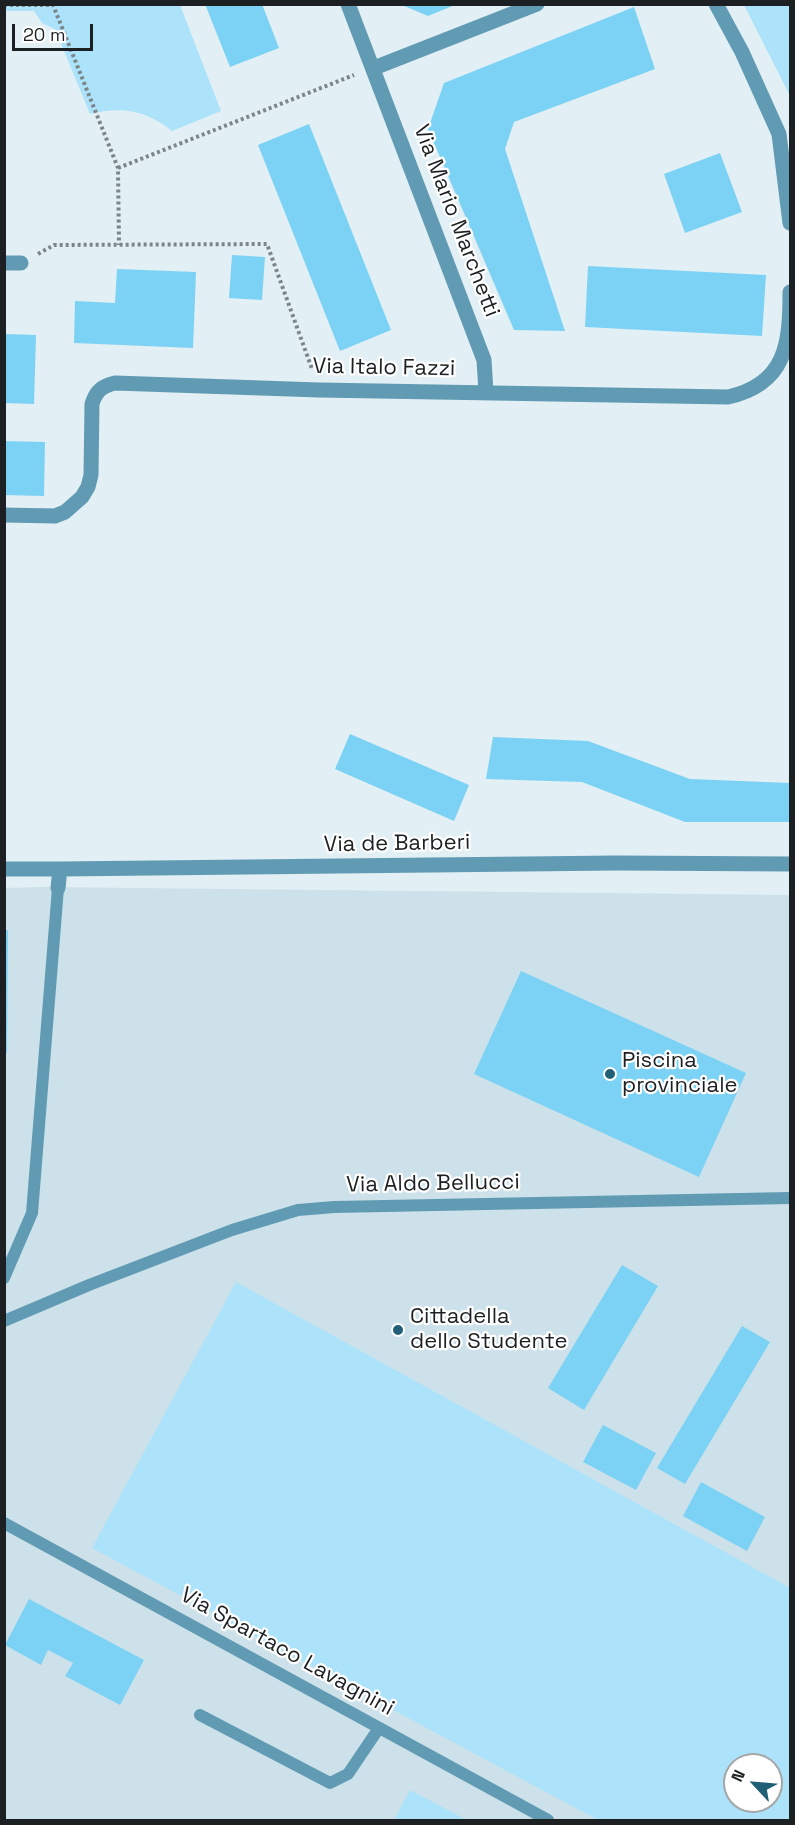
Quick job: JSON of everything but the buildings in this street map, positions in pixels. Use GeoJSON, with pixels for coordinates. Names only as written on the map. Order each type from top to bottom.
{"type":"FeatureCollection","features":[{"type":"Feature","properties":{"kind":"street","name":"Via Mario Marchetti"},"geometry":{"type":"LineString","coordinates":[[348,4],[484,360],[486,392]]}},
{"type":"Feature","properties":{"kind":"street"},"geometry":{"type":"LineString","coordinates":[[374,68],[537,4]]}},
{"type":"Feature","properties":{"kind":"street"},"geometry":{"type":"LineString","coordinates":[[716,4],[779,134],[790,223]]}},
{"type":"Feature","properties":{"kind":"street"},"geometry":{"type":"LineString","coordinates":[[4,263],[21,263]]}},
{"type":"Feature","properties":{"kind":"street","name":"Via Italo Fazzi"},"geometry":{"type":"LineString","coordinates":[[4,515],[55,516],[65,512],[82,497],[91,475],[92,404],[94,396],[106,385],[115,383],[319,390],[728,398],[753,390],[763,383],[779,364],[784,354],[790,292]]}},
{"type":"Feature","properties":{"kind":"street","name":"Via de Barberi"},"geometry":{"type":"LineString","coordinates":[[4,869],[617,863],[790,864]]}},
{"type":"Feature","properties":{"kind":"street"},"geometry":{"type":"LineString","coordinates":[[58,888],[60,869]]}},
{"type":"Feature","properties":{"kind":"lane"},"geometry":{"type":"LineString","coordinates":[[4,1278],[32,1213],[58,888]]}},
{"type":"Feature","properties":{"kind":"lane","name":"Via Aldo Bellucci"},"geometry":{"type":"LineString","coordinates":[[4,1322],[89,1285],[232,1230],[298,1210],[334,1207],[790,1198]]}},
{"type":"Feature","properties":{"kind":"lane","name":"Via Spartaco Lavagnini"},"geometry":{"type":"LineString","coordinates":[[4,1523],[548,1821]]}},
{"type":"Feature","properties":{"kind":"lane"},"geometry":{"type":"LineString","coordinates":[[200,1715],[330,1783],[348,1774],[379,1728]]}},
{"type":"Feature","properties":{"kind":"path"},"geometry":{"type":"LineString","coordinates":[[4,5],[53,5],[118,168],[119,245]]}},
{"type":"Feature","properties":{"kind":"path"},"geometry":{"type":"LineString","coordinates":[[118,168],[374,68]]}},
{"type":"Feature","properties":{"kind":"path"},"geometry":{"type":"LineString","coordinates":[[21,263],[54,245],[267,244],[319,390]]}},
{"type":"Feature","properties":{"kind":"shaded area"},"geometry":{"type":"Polygon","coordinates":[[[4,5],[180,5],[221,111],[172,131],[153,119],[134,112],[113,110],[90,114],[55,29],[42,23],[34,11],[5,11],[4,5]]]}},
{"type":"Feature","properties":{"kind":"shaded area"},"geometry":{"type":"Polygon","coordinates":[[[744,5],[790,5],[790,96],[744,5]]]}},
{"type":"Feature","properties":{"kind":"shaded area","name":"Cittadella dello Studente"},"geometry":{"type":"Polygon","coordinates":[[[4,888],[790,895],[790,1820],[5,1820],[4,888]]]}},
{"type":"Feature","properties":{"kind":"shaded area"},"geometry":{"type":"Polygon","coordinates":[[[236,1282],[790,1588],[790,1820],[598,1820],[92,1548],[236,1282]]]}},
{"type":"Feature","properties":{"kind":"shaded area"},"geometry":{"type":"Polygon","coordinates":[[[410,1790],[467,1820],[394,1820],[410,1790]]]}},
{"type":"Feature","properties":{"kind":"place","name":"Piscina provinciale"},"geometry":{"type":"Point","coordinates":[610,1074]}},
{"type":"Feature","properties":{"kind":"place","name":"Cittadella dello Studente"},"geometry":{"type":"Point","coordinates":[398,1330]}}]}
